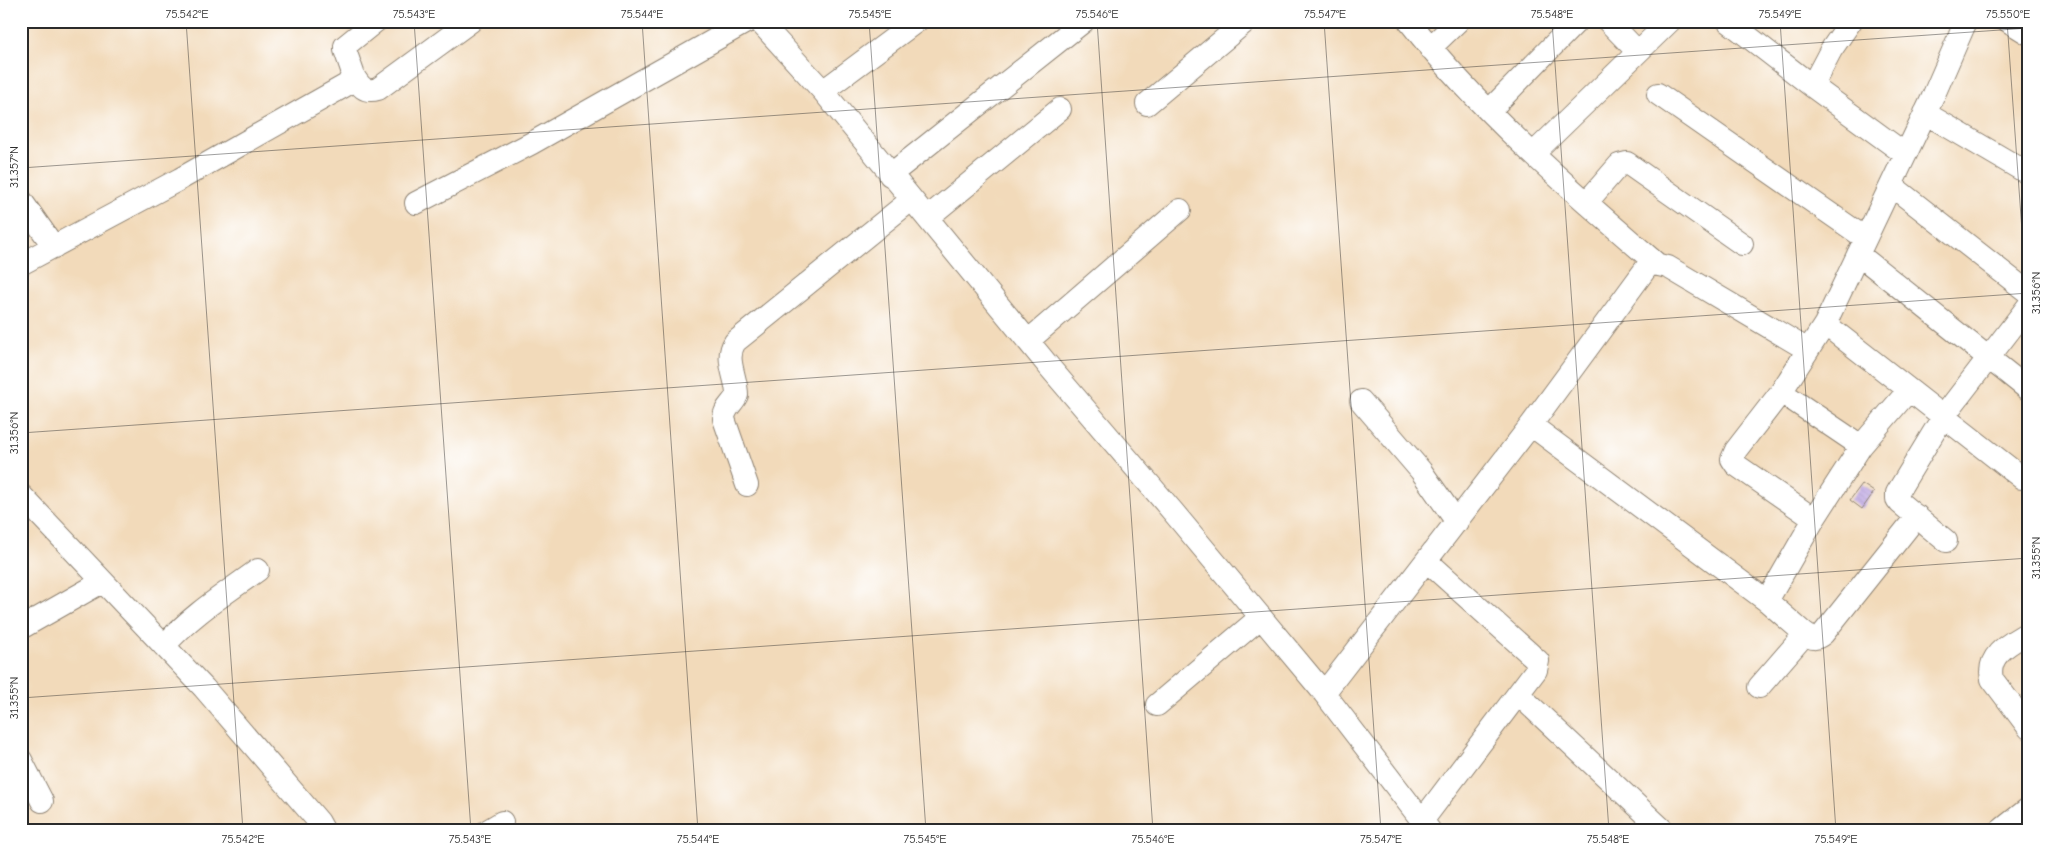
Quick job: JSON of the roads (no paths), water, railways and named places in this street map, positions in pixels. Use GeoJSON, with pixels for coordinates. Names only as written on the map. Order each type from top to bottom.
{"type":"FeatureCollection","features":[{"type":"Feature","properties":{"kind":"street"},"geometry":{"type":"LineString","coordinates":[[21,264],[180,179],[348,84],[353,75],[353,69],[344,50],[345,46],[376,21]]}},
{"type":"Feature","properties":{"kind":"street"},"geometry":{"type":"LineString","coordinates":[[353,75],[364,90],[370,92],[378,89],[471,21]]}},
{"type":"Feature","properties":{"kind":"street"},"geometry":{"type":"LineString","coordinates":[[416,204],[540,138],[748,21]]}},
{"type":"Feature","properties":{"kind":"street"},"geometry":{"type":"LineString","coordinates":[[759,21],[823,91],[1028,341],[1324,693],[1426,826],[1536,670],[1538,661],[1428,562]]}},
{"type":"Feature","properties":{"kind":"street"},"geometry":{"type":"LineString","coordinates":[[823,91],[917,21]]}},
{"type":"Feature","properties":{"kind":"street"},"geometry":{"type":"LineString","coordinates":[[890,175],[1084,21]]}},
{"type":"Feature","properties":{"kind":"street"},"geometry":{"type":"LineString","coordinates":[[1147,104],[1246,21]]}},
{"type":"Feature","properties":{"kind":"street"},"geometry":{"type":"LineString","coordinates":[[1409,21],[1430,48],[1489,111],[1586,202],[1658,265]]}},
{"type":"Feature","properties":{"kind":"street"},"geometry":{"type":"LineString","coordinates":[[1430,48],[1458,21]]}},
{"type":"Feature","properties":{"kind":"street"},"geometry":{"type":"LineString","coordinates":[[1489,111],[1577,21]]}},
{"type":"Feature","properties":{"kind":"street"},"geometry":{"type":"LineString","coordinates":[[1608,21],[1638,52]]}},
{"type":"Feature","properties":{"kind":"street"},"geometry":{"type":"LineString","coordinates":[[1534,153],[1670,21]]}},
{"type":"Feature","properties":{"kind":"street"},"geometry":{"type":"LineString","coordinates":[[1728,21],[1812,86],[1906,154]]}},
{"type":"Feature","properties":{"kind":"street"},"geometry":{"type":"LineString","coordinates":[[1812,86],[1831,50],[1851,21]]}},
{"type":"Feature","properties":{"kind":"street"},"geometry":{"type":"LineString","coordinates":[[1814,519],[1736,465],[1732,459],[1736,450],[1781,392],[1825,324],[1906,154],[1966,21]]}},
{"type":"Feature","properties":{"kind":"street"},"geometry":{"type":"LineString","coordinates":[[2008,21],[2029,34]]}},
{"type":"Feature","properties":{"kind":"street"},"geometry":{"type":"LineString","coordinates":[[1658,94],[1861,246],[1989,359],[2029,390]]}},
{"type":"Feature","properties":{"kind":"street"},"geometry":{"type":"LineString","coordinates":[[927,218],[1060,109]]}},
{"type":"Feature","properties":{"kind":"street"},"geometry":{"type":"LineString","coordinates":[[1925,113],[2029,174]]}},
{"type":"Feature","properties":{"kind":"street"},"geometry":{"type":"LineString","coordinates":[[1586,202],[1619,166],[1628,163],[1742,244]]}},
{"type":"Feature","properties":{"kind":"street"},"geometry":{"type":"LineString","coordinates":[[1891,185],[2029,293]]}},
{"type":"Feature","properties":{"kind":"street"},"geometry":{"type":"LineString","coordinates":[[21,200],[54,247]]}},
{"type":"Feature","properties":{"kind":"street"},"geometry":{"type":"LineString","coordinates":[[747,485],[724,419],[726,409],[737,394],[730,356],[732,347],[735,342],[911,200]]}},
{"type":"Feature","properties":{"kind":"street"},"geometry":{"type":"LineString","coordinates":[[1028,341],[1180,210]]}},
{"type":"Feature","properties":{"kind":"street"},"geometry":{"type":"LineString","coordinates":[[1324,693],[1428,562],[1644,270],[1654,264],[1668,267],[1808,350]]}},
{"type":"Feature","properties":{"kind":"street"},"geometry":{"type":"LineString","coordinates":[[1946,541],[1900,503],[1897,499],[1897,493],[1943,417],[2029,306]]}},
{"type":"Feature","properties":{"kind":"street"},"geometry":{"type":"LineString","coordinates":[[1825,324],[2022,478]]}},
{"type":"Feature","properties":{"kind":"street"},"geometry":{"type":"LineString","coordinates":[[1767,601],[1814,519],[1862,446],[1909,390]]}},
{"type":"Feature","properties":{"kind":"street"},"geometry":{"type":"LineString","coordinates":[[1781,392],[1862,446]]}},
{"type":"Feature","properties":{"kind":"street"},"geometry":{"type":"LineString","coordinates":[[1362,401],[1421,471],[1457,522]]}},
{"type":"Feature","properties":{"kind":"street"},"geometry":{"type":"LineString","coordinates":[[1531,425],[1767,601],[1810,638],[1815,639],[1823,634],[1917,516]]}},
{"type":"Feature","properties":{"kind":"street"},"geometry":{"type":"LineString","coordinates":[[21,495],[204,688],[323,830]]}},
{"type":"Feature","properties":{"kind":"street"},"geometry":{"type":"LineString","coordinates":[[164,646],[198,612],[258,570]]}},
{"type":"Feature","properties":{"kind":"street"},"geometry":{"type":"LineString","coordinates":[[21,628],[102,582]]}},
{"type":"Feature","properties":{"kind":"street"},"geometry":{"type":"LineString","coordinates":[[1157,705],[1261,617]]}},
{"type":"Feature","properties":{"kind":"street"},"geometry":{"type":"LineString","coordinates":[[2029,632],[1997,653],[1992,660],[1990,671],[1992,679],[2029,728]]}},
{"type":"Feature","properties":{"kind":"street"},"geometry":{"type":"LineString","coordinates":[[1759,687],[1805,634]]}},
{"type":"Feature","properties":{"kind":"street"},"geometry":{"type":"LineString","coordinates":[[1518,694],[1664,831]]}},
{"type":"Feature","properties":{"kind":"street"},"geometry":{"type":"LineString","coordinates":[[21,760],[42,801]]}},
{"type":"Feature","properties":{"kind":"street"},"geometry":{"type":"LineString","coordinates":[[2000,831],[2029,808]]}}]}
